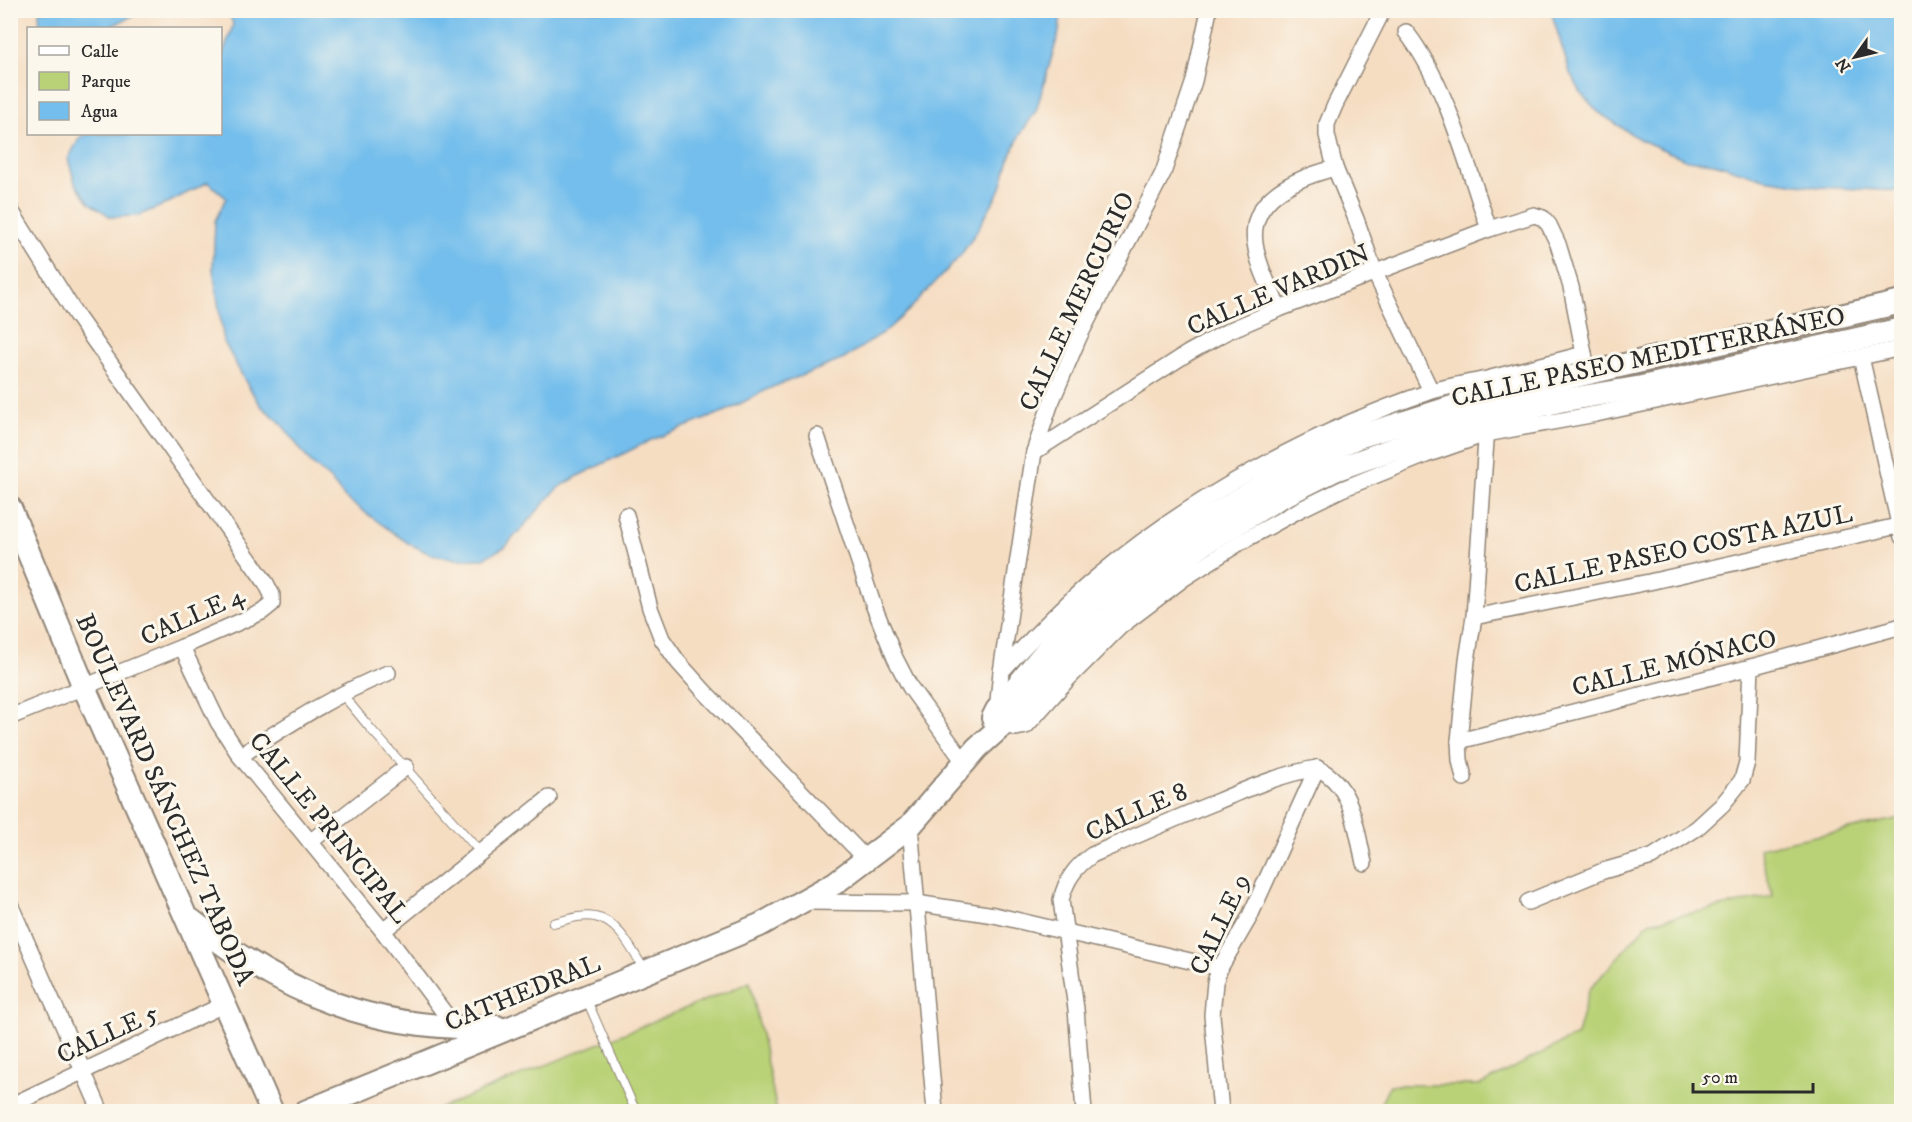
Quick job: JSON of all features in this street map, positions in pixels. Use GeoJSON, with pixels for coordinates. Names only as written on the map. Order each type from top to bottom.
{"type":"FeatureCollection","features":[{"type":"Feature","properties":{"kind":"street","name":"CALLE MERCURIO"},"geometry":{"type":"LineString","coordinates":[[1001,717],[1000,672],[1035,452],[1050,405],[1079,337],[1163,174],[1194,81],[1209,10]]}},
{"type":"Feature","properties":{"kind":"street"},"geometry":{"type":"LineString","coordinates":[[1383,10],[1328,124],[1328,147],[1375,273],[1431,392]]}},
{"type":"Feature","properties":{"kind":"street"},"geometry":{"type":"LineString","coordinates":[[1406,32],[1420,50],[1431,70],[1489,229]]}},
{"type":"Feature","properties":{"kind":"street"},"geometry":{"type":"LineString","coordinates":[[1279,309],[1258,258],[1254,241],[1256,222],[1262,208],[1283,188],[1300,179],[1335,168]]}},
{"type":"Feature","properties":{"kind":"street","name":"CALLE 4"},"geometry":{"type":"LineString","coordinates":[[10,209],[76,315],[272,595],[272,604],[262,612],[10,717]]}},
{"type":"Feature","properties":{"kind":"street","name":"CALLE VARDIN"},"geometry":{"type":"LineString","coordinates":[[1035,452],[1103,406],[1228,331],[1279,309],[1489,229],[1534,215],[1543,218],[1549,225],[1558,244],[1571,287],[1586,364]]}},
{"type":"Feature","properties":{"kind":"street","name":"CALLE PASEO MEDITERRÁNEO"},"geometry":{"type":"LineString","coordinates":[[1001,717],[1069,623],[1107,590],[1197,524],[1321,454],[1358,437],[1421,416],[1487,416],[1586,364],[1902,303]]}},
{"type":"Feature","properties":{"kind":"street","name":"CALLE PASEO MEDITERRÁNEO"},"geometry":{"type":"LineString","coordinates":[[1001,717],[1083,639],[1139,590],[1203,544],[1277,499],[1335,470],[1487,416],[1653,385],[1902,329]]}},
{"type":"Feature","properties":{"kind":"street"},"geometry":{"type":"LineString","coordinates":[[1001,717],[1016,728],[1026,726],[1068,679],[1121,626],[1183,579],[1241,542],[1342,489],[1426,456],[1487,416],[1596,414],[1902,348]]}},
{"type":"Feature","properties":{"kind":"street"},"geometry":{"type":"LineString","coordinates":[[1861,357],[1901,529]]}},
{"type":"Feature","properties":{"kind":"street"},"geometry":{"type":"LineString","coordinates":[[1000,672],[1038,631],[1097,577],[1155,532],[1218,491],[1288,453],[1356,421],[1431,392],[1586,364]]}},
{"type":"Feature","properties":{"kind":"street"},"geometry":{"type":"LineString","coordinates":[[1464,778],[1459,741],[1474,617],[1487,416]]}},
{"type":"Feature","properties":{"kind":"street"},"geometry":{"type":"LineString","coordinates":[[817,436],[873,604],[895,658],[910,687],[970,755]]}},
{"type":"Feature","properties":{"kind":"street","name":"BOULEVARD SÁNCHEZ TABODA"},"geometry":{"type":"LineString","coordinates":[[10,508],[84,687],[272,1112]]}},
{"type":"Feature","properties":{"kind":"street"},"geometry":{"type":"LineString","coordinates":[[626,515],[650,608],[662,639],[673,655],[704,691],[866,859]]}},
{"type":"Feature","properties":{"kind":"street","name":"CALLE PASEO COSTA AZUL"},"geometry":{"type":"LineString","coordinates":[[1474,617],[1901,529]]}},
{"type":"Feature","properties":{"kind":"street","name":"CALLE MÓNACO"},"geometry":{"type":"LineString","coordinates":[[1459,741],[1902,626]]}},
{"type":"Feature","properties":{"kind":"street","name":"CALLE PRINCIPAL"},"geometry":{"type":"LineString","coordinates":[[182,647],[218,722],[240,756],[383,931],[455,1027]]}},
{"type":"Feature","properties":{"kind":"street"},"geometry":{"type":"LineString","coordinates":[[1528,902],[1603,871],[1652,857],[1697,828],[1733,794],[1742,780],[1747,762],[1751,667]]}},
{"type":"Feature","properties":{"kind":"street"},"geometry":{"type":"LineString","coordinates":[[240,756],[342,694],[388,673]]}},
{"type":"Feature","properties":{"kind":"street","name":"CATHEDRAL"},"geometry":{"type":"LineString","coordinates":[[305,1112],[760,925],[803,902],[835,883],[909,826],[1001,717]]}},
{"type":"Feature","properties":{"kind":"street"},"geometry":{"type":"LineString","coordinates":[[309,842],[406,767]]}},
{"type":"Feature","properties":{"kind":"street"},"geometry":{"type":"LineString","coordinates":[[1317,768],[1329,773],[1346,794],[1353,813],[1364,863]]}},
{"type":"Feature","properties":{"kind":"street","name":"CALLE 8"},"geometry":{"type":"LineString","coordinates":[[1084,1112],[1076,1009],[1062,900],[1064,886],[1080,864],[1092,855],[1252,787],[1317,768]]}},
{"type":"Feature","properties":{"kind":"street","name":"CALLE 9"},"geometry":{"type":"LineString","coordinates":[[1221,1112],[1212,1015],[1215,982],[1220,968],[1249,918],[1317,768]]}},
{"type":"Feature","properties":{"kind":"street"},"geometry":{"type":"LineString","coordinates":[[383,931],[549,798]]}},
{"type":"Feature","properties":{"kind":"street"},"geometry":{"type":"LineString","coordinates":[[909,826],[935,1112]]}},
{"type":"Feature","properties":{"kind":"street"},"geometry":{"type":"LineString","coordinates":[[803,902],[916,903],[994,915],[1220,968]]}},
{"type":"Feature","properties":{"kind":"street"},"geometry":{"type":"LineString","coordinates":[[10,904],[101,1112]]}},
{"type":"Feature","properties":{"kind":"street"},"geometry":{"type":"LineString","coordinates":[[187,917],[231,951],[273,976],[312,996],[338,1006],[374,1017],[411,1024],[455,1027],[514,1026]]}},
{"type":"Feature","properties":{"kind":"street","name":"CALLE 5"},"geometry":{"type":"LineString","coordinates":[[10,1106],[225,1004]]}},
{"type":"Feature","properties":{"kind":"lane"},"geometry":{"type":"LineString","coordinates":[[342,694],[481,853]]}},
{"type":"Feature","properties":{"kind":"lane"},"geometry":{"type":"LineString","coordinates":[[553,923],[594,916],[606,920],[623,937],[646,972]]}},
{"type":"Feature","properties":{"kind":"lane"},"geometry":{"type":"LineString","coordinates":[[586,996],[636,1112]]}},
{"type":"Feature","properties":{"kind":"green space"},"geometry":{"type":"Polygon","coordinates":[[[1901,818],[1901,1111],[1377,1111],[1390,1085],[1480,1085],[1577,1035],[1589,990],[1649,922],[1773,896],[1759,848],[1901,818]]]}},
{"type":"Feature","properties":{"kind":"green space"},"geometry":{"type":"Polygon","coordinates":[[[750,982],[777,1111],[431,1112],[750,982]]]}},
{"type":"Feature","properties":{"kind":"water"},"geometry":{"type":"Polygon","coordinates":[[[39,10],[143,11],[109,27],[40,27],[39,10]]]}},
{"type":"Feature","properties":{"kind":"water"},"geometry":{"type":"Polygon","coordinates":[[[229,10],[1061,11],[1059,32],[1036,111],[1020,135],[1008,162],[1001,188],[961,255],[908,311],[888,329],[844,359],[770,388],[726,411],[649,441],[580,475],[558,488],[505,547],[482,559],[457,559],[432,555],[408,543],[345,498],[330,479],[310,462],[280,422],[261,406],[224,342],[213,269],[215,221],[226,198],[208,182],[137,216],[111,217],[90,203],[75,183],[68,159],[80,137],[85,135],[222,135],[222,57],[233,25],[229,10]]]}},
{"type":"Feature","properties":{"kind":"water"},"geometry":{"type":"Polygon","coordinates":[[[1551,11],[1901,11],[1901,191],[1818,187],[1764,179],[1714,163],[1687,160],[1639,139],[1598,112],[1582,94],[1570,73],[1551,11]]]}}]}
